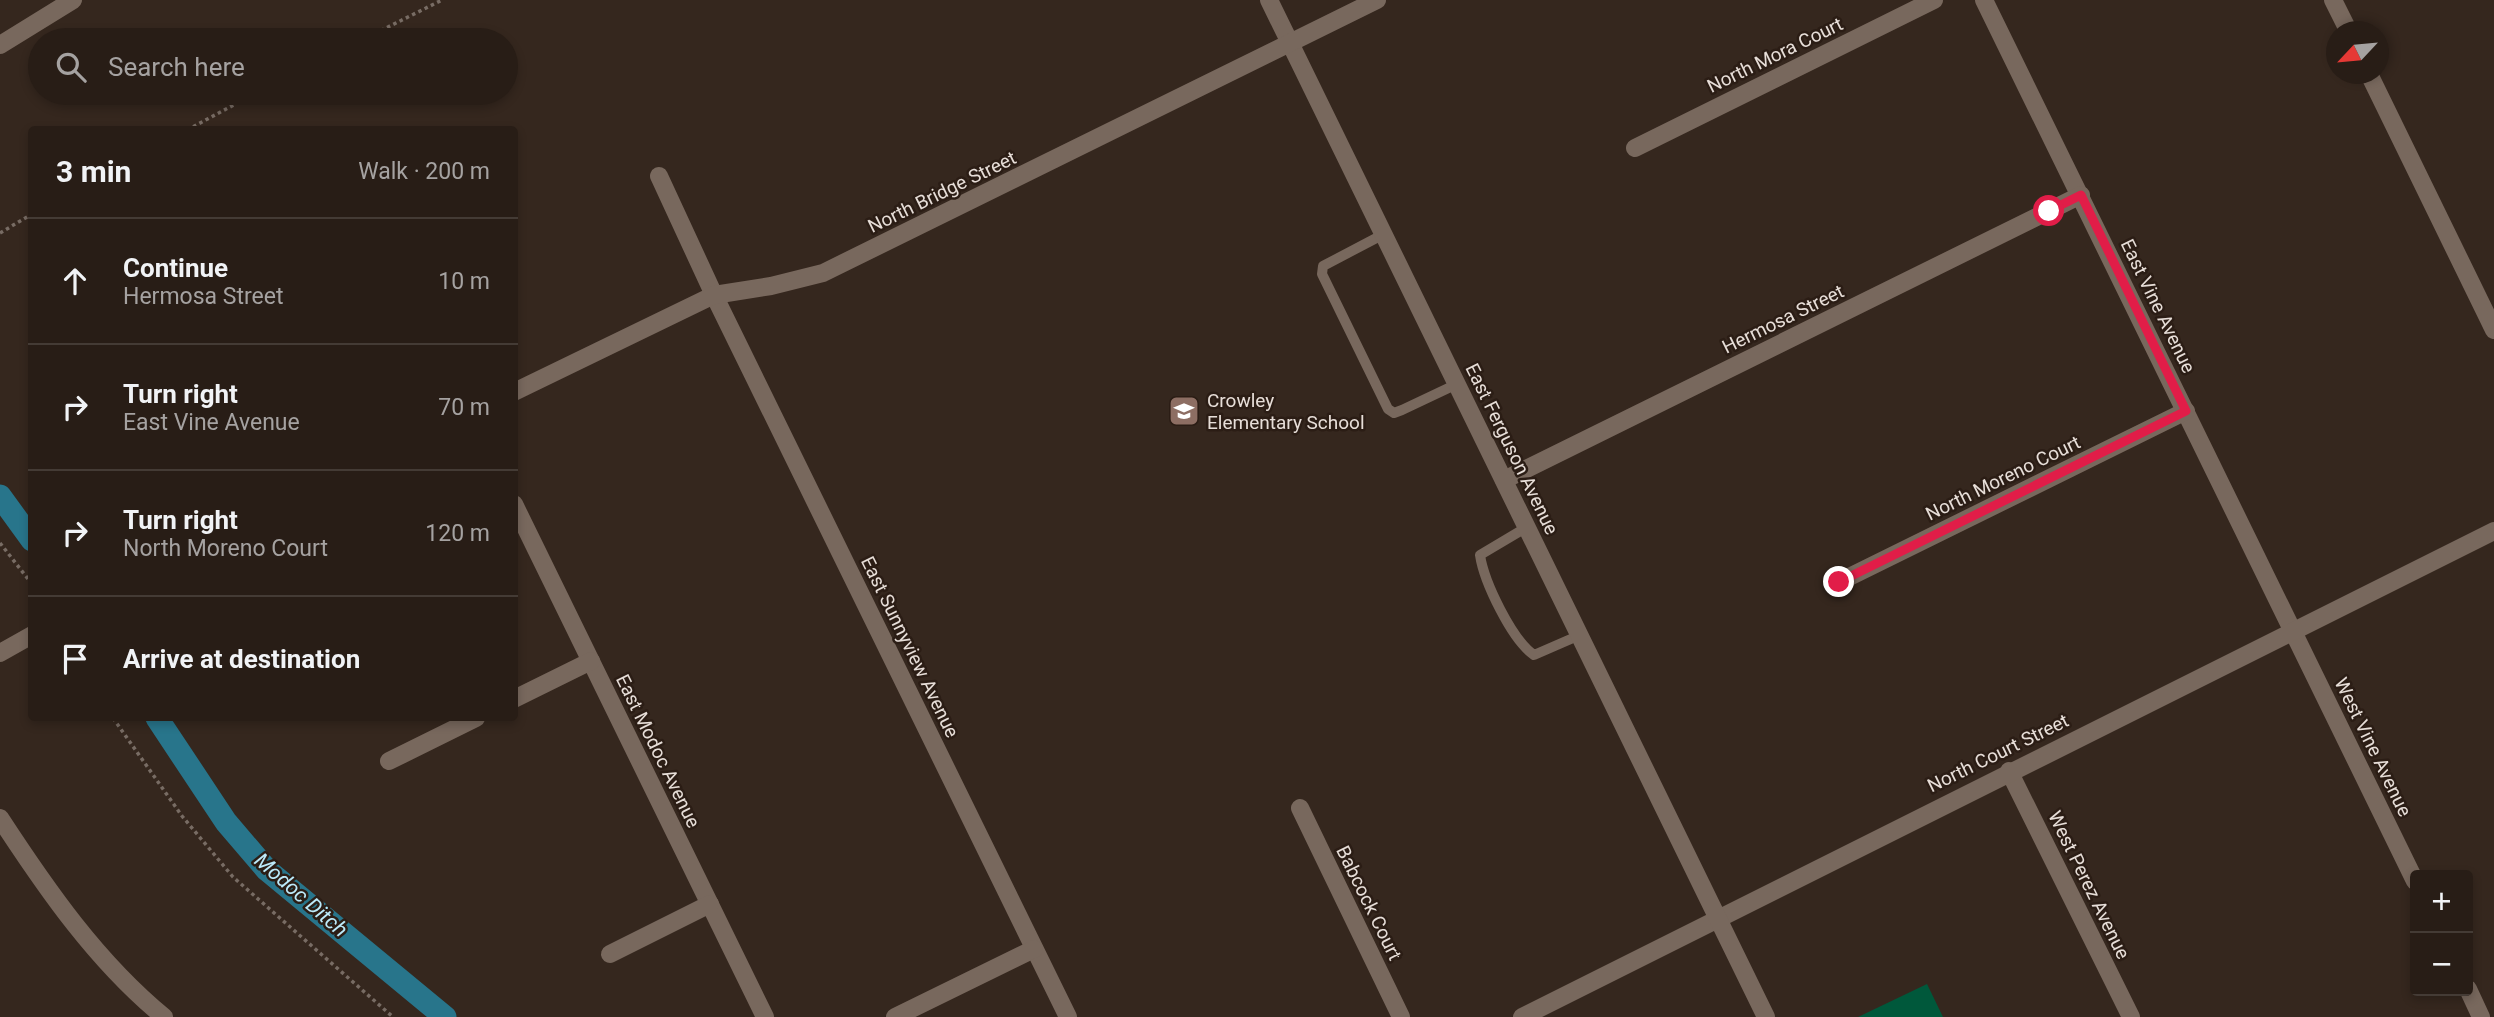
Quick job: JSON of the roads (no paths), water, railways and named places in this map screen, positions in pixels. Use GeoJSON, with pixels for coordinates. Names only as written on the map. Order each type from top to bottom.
{"type":"FeatureCollection","features":[{"type":"Feature","properties":{"kind":"street"},"geometry":{"type":"LineString","coordinates":[[0,45],[73,0]]}},
{"type":"Feature","properties":{"kind":"street","name":"East Ferguson Avenue"},"geometry":{"type":"LineString","coordinates":[[1269,0],[1766,1017]]}},
{"type":"Feature","properties":{"kind":"street","name":"North Bridge Street"},"geometry":{"type":"LineString","coordinates":[[518,390],[714,295],[771,286],[823,273],[1377,0]]}},
{"type":"Feature","properties":{"kind":"street","name":"North Mora Court"},"geometry":{"type":"LineString","coordinates":[[1635,148],[1934,0]]}},
{"type":"Feature","properties":{"kind":"street","name":"East Vine Avenue"},"geometry":{"type":"LineString","coordinates":[[1984,0],[2293,631]]}},
{"type":"Feature","properties":{"kind":"street"},"geometry":{"type":"LineString","coordinates":[[2333,0],[2344,21]]}},
{"type":"Feature","properties":{"kind":"street"},"geometry":{"type":"LineString","coordinates":[[2374,84],[2494,330]]}},
{"type":"Feature","properties":{"kind":"street","name":"East Sunnyview Avenue"},"geometry":{"type":"LineString","coordinates":[[659,176],[714,295],[1068,1017]]}},
{"type":"Feature","properties":{"kind":"street","name":"Hermosa Street"},"geometry":{"type":"LineString","coordinates":[[1504,480],[2081,195]]}},
{"type":"Feature","properties":{"kind":"street","name":"North Moreno Court"},"geometry":{"type":"LineString","coordinates":[[1839,582],[2186,411]]}},
{"type":"Feature","properties":{"kind":"street","name":"East Modoc Avenue"},"geometry":{"type":"LineString","coordinates":[[518,512],[765,1017]]}},
{"type":"Feature","properties":{"kind":"street","name":"North Court Street"},"geometry":{"type":"LineString","coordinates":[[1522,1017],[2009,771],[2494,531]]}},
{"type":"Feature","properties":{"kind":"street","name":"West Vine Avenue"},"geometry":{"type":"LineString","coordinates":[[2293,631],[2410,871]]}},
{"type":"Feature","properties":{"kind":"street"},"geometry":{"type":"LineString","coordinates":[[0,653],[28,637]]}},
{"type":"Feature","properties":{"kind":"street"},"geometry":{"type":"LineString","coordinates":[[518,697],[591,661]]}},
{"type":"Feature","properties":{"kind":"street"},"geometry":{"type":"LineString","coordinates":[[389,761],[470,721]]}},
{"type":"Feature","properties":{"kind":"street","name":"West Perez Avenue"},"geometry":{"type":"LineString","coordinates":[[2009,771],[2131,1017]]}},
{"type":"Feature","properties":{"kind":"street","name":"Babcock Court"},"geometry":{"type":"LineString","coordinates":[[1300,808],[1401,1017]]}},
{"type":"Feature","properties":{"kind":"street"},"geometry":{"type":"LineString","coordinates":[[0,818],[81,933],[141,998],[164,1017]]}},
{"type":"Feature","properties":{"kind":"street"},"geometry":{"type":"LineString","coordinates":[[610,954],[710,904]]}},
{"type":"Feature","properties":{"kind":"street"},"geometry":{"type":"LineString","coordinates":[[895,1017],[1034,949]]}},
{"type":"Feature","properties":{"kind":"street"},"geometry":{"type":"LineString","coordinates":[[2472,996],[2482,1017]]}},
{"type":"Feature","properties":{"kind":"lane"},"geometry":{"type":"LineString","coordinates":[[1384,234],[1323,267],[1322,274],[1388,410],[1394,413],[1402,410],[1457,384]]}},
{"type":"Feature","properties":{"kind":"lane"},"geometry":{"type":"LineString","coordinates":[[1527,527],[1480,555],[1482,570],[1522,647],[1534,655],[1580,635]]}},
{"type":"Feature","properties":{"kind":"waterway","name":"Modoc Ditch"},"geometry":{"type":"LineString","coordinates":[[0,496],[28,534]]}},
{"type":"Feature","properties":{"kind":"waterway","name":"Modoc Ditch"},"geometry":{"type":"LineString","coordinates":[[159,721],[226,822],[267,870],[445,1017]]}},
{"type":"Feature","properties":{"kind":"place","name":"Crowley Elementary School"},"geometry":{"type":"Point","coordinates":[1184,411]}}]}
